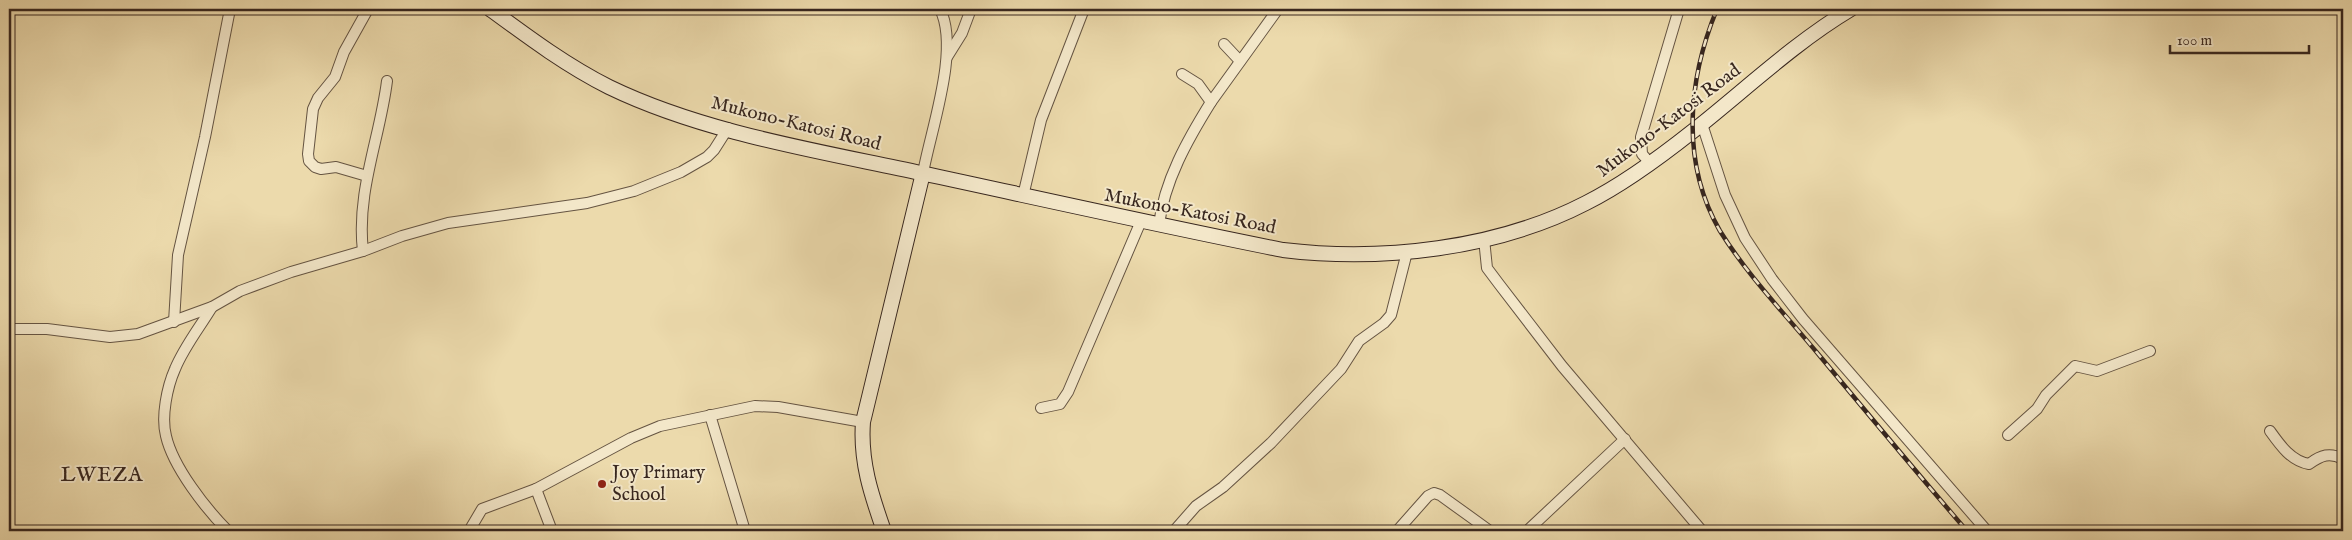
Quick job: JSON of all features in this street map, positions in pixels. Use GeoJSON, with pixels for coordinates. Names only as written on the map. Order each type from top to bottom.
{"type":"FeatureCollection","features":[{"type":"Feature","properties":{"kind":"main road","name":"Mukono-Katosi Road"},"geometry":{"type":"LineString","coordinates":[[490,9],[566,63],[609,87],[654,106],[728,128],[810,150],[1023,196],[1283,250],[1322,255],[1407,252],[1484,239],[1571,210],[1617,186],[1650,163],[1702,124],[1808,37],[1851,9]]}},
{"type":"Feature","properties":{"kind":"main road"},"geometry":{"type":"LineString","coordinates":[[884,531],[867,482],[862,449],[863,422],[922,173]]}},
{"type":"Feature","properties":{"kind":"street"},"geometry":{"type":"LineString","coordinates":[[174,322],[178,256],[203,146],[230,9]]}},
{"type":"Feature","properties":{"kind":"street"},"geometry":{"type":"LineString","coordinates":[[367,176],[336,167],[320,169],[309,161],[308,154],[313,108],[318,98],[335,77],[344,52],[368,9]]}},
{"type":"Feature","properties":{"kind":"street"},"geometry":{"type":"LineString","coordinates":[[922,173],[944,75],[948,29],[940,9]]}},
{"type":"Feature","properties":{"kind":"street"},"geometry":{"type":"LineString","coordinates":[[945,60],[962,33],[971,9]]}},
{"type":"Feature","properties":{"kind":"street"},"geometry":{"type":"LineString","coordinates":[[1023,196],[1041,120],[1084,9]]}},
{"type":"Feature","properties":{"kind":"street"},"geometry":{"type":"LineString","coordinates":[[1159,225],[1162,206],[1180,159],[1211,102],[1278,9]]}},
{"type":"Feature","properties":{"kind":"street"},"geometry":{"type":"LineString","coordinates":[[1650,163],[1642,154],[1641,137],[1679,9]]}},
{"type":"Feature","properties":{"kind":"street"},"geometry":{"type":"LineString","coordinates":[[1224,44],[1240,61]]}},
{"type":"Feature","properties":{"kind":"street"},"geometry":{"type":"LineString","coordinates":[[1182,74],[1198,84],[1211,102]]}},
{"type":"Feature","properties":{"kind":"street"},"geometry":{"type":"LineString","coordinates":[[363,251],[362,220],[367,176],[384,103],[387,81]]}},
{"type":"Feature","properties":{"kind":"street"},"geometry":{"type":"LineString","coordinates":[[1702,124],[1725,195],[1745,238],[1772,279],[1803,319],[1981,529]]}},
{"type":"Feature","properties":{"kind":"street"},"geometry":{"type":"LineString","coordinates":[[9,329],[47,329],[110,337],[138,334],[212,307],[240,291],[274,278],[363,251],[402,236],[448,223],[586,203],[634,191],[681,172],[707,157],[714,150],[728,128]]}},
{"type":"Feature","properties":{"kind":"street"},"geometry":{"type":"LineString","coordinates":[[1042,408],[1060,404],[1068,392],[1141,221]]}},
{"type":"Feature","properties":{"kind":"street"},"geometry":{"type":"LineString","coordinates":[[1484,239],[1487,268],[1562,366],[1702,531]]}},
{"type":"Feature","properties":{"kind":"street"},"geometry":{"type":"LineString","coordinates":[[1174,531],[1196,506],[1222,487],[1271,443],[1340,369],[1360,341],[1384,323],[1394,306],[1407,252]]}},
{"type":"Feature","properties":{"kind":"street"},"geometry":{"type":"LineString","coordinates":[[212,307],[175,368],[169,389],[164,428],[169,448],[222,530]]}},
{"type":"Feature","properties":{"kind":"street"},"geometry":{"type":"LineString","coordinates":[[2008,436],[2037,409],[2046,395],[2075,366],[2097,371],[2150,351]]}},
{"type":"Feature","properties":{"kind":"street"},"geometry":{"type":"LineString","coordinates":[[468,531],[482,510],[536,489],[644,432],[743,407],[770,406],[863,422]]}},
{"type":"Feature","properties":{"kind":"street"},"geometry":{"type":"LineString","coordinates":[[710,415],[745,531]]}},
{"type":"Feature","properties":{"kind":"street"},"geometry":{"type":"LineString","coordinates":[[2270,431],[2283,448],[2299,462],[2309,464],[2320,456],[2334,454],[2343,459]]}},
{"type":"Feature","properties":{"kind":"street"},"geometry":{"type":"LineString","coordinates":[[1527,531],[1625,439]]}},
{"type":"Feature","properties":{"kind":"street"},"geometry":{"type":"LineString","coordinates":[[536,489],[552,531]]}},
{"type":"Feature","properties":{"kind":"street"},"geometry":{"type":"LineString","coordinates":[[1397,531],[1428,496],[1434,493],[1440,495],[1490,531]]}},
{"type":"Feature","properties":{"kind":"railway"},"geometry":{"type":"LineString","coordinates":[[1717,9],[1707,36],[1700,64],[1693,120],[1694,149],[1707,205],[1731,248],[1755,279],[1967,531]]}},
{"type":"Feature","properties":{"kind":"place","name":"Joy Primary School"},"geometry":{"type":"Point","coordinates":[602,484]}},
{"type":"Feature","properties":{"kind":"district","name":"LWEZA"},"geometry":{"type":"Point","coordinates":[102,475]}}]}
